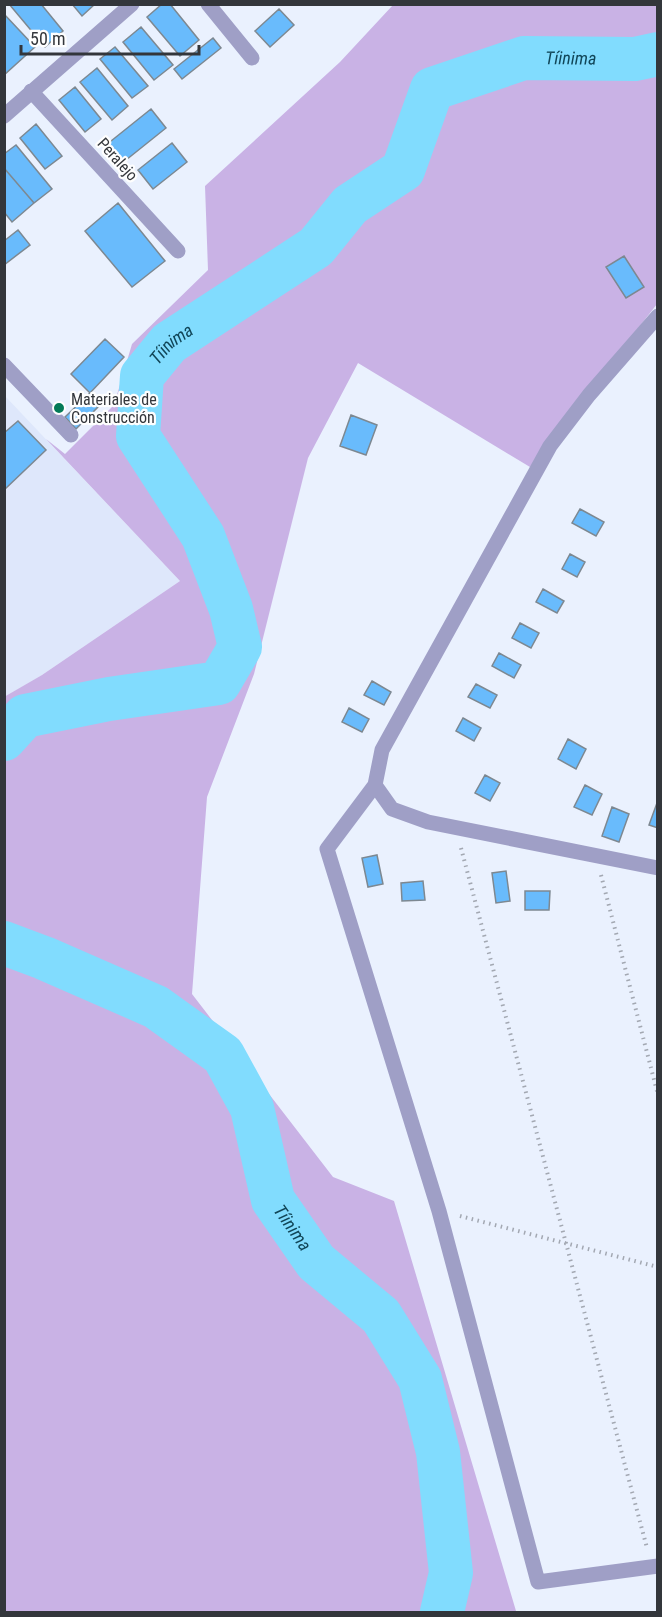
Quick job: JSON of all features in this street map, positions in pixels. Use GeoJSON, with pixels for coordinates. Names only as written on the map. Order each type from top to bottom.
{"type":"FeatureCollection","features":[{"type":"Feature","properties":{"kind":"street"},"geometry":{"type":"LineString","coordinates":[[4,116],[132,4]]}},
{"type":"Feature","properties":{"kind":"street"},"geometry":{"type":"LineString","coordinates":[[208,4],[252,58]]}},
{"type":"Feature","properties":{"kind":"street","name":"Peralejo"},"geometry":{"type":"LineString","coordinates":[[31,91],[178,251]]}},
{"type":"Feature","properties":{"kind":"street"},"geometry":{"type":"LineString","coordinates":[[655,1566],[538,1582],[438,1211],[327,849],[375,785],[382,750],[550,446],[589,395],[657,316]]}},
{"type":"Feature","properties":{"kind":"street"},"geometry":{"type":"LineString","coordinates":[[4,365],[71,435]]}},
{"type":"Feature","properties":{"kind":"street"},"geometry":{"type":"LineString","coordinates":[[375,785],[392,809],[428,822],[657,868]]}},
{"type":"Feature","properties":{"kind":"path"},"geometry":{"type":"LineString","coordinates":[[456,827],[655,1566]]}},
{"type":"Feature","properties":{"kind":"path"},"geometry":{"type":"LineString","coordinates":[[596,855],[657,1095]]}},
{"type":"Feature","properties":{"kind":"path"},"geometry":{"type":"LineString","coordinates":[[438,1211],[657,1267]]}},
{"type":"Feature","properties":{"kind":"shaded area"},"geometry":{"type":"Polygon","coordinates":[[[393,5],[657,5],[657,304],[530,467],[358,363],[308,458],[254,674],[207,797],[192,994],[333,1177],[394,1201],[518,1612],[5,1612],[4,697],[42,675],[180,581],[46,439],[65,454],[114,405],[132,344],[208,270],[205,186],[340,62],[393,5]]]}},
{"type":"Feature","properties":{"kind":"shaded area"},"geometry":{"type":"Polygon","coordinates":[[[4,395],[180,581],[42,675],[5,697],[4,395]]]}},
{"type":"Feature","properties":{"kind":"building"},"geometry":{"type":"Polygon","coordinates":[[[9,4],[41,4],[63,31],[45,47],[9,4]]]}},
{"type":"Feature","properties":{"kind":"building"},"geometry":{"type":"Polygon","coordinates":[[[72,4],[95,4],[82,16],[72,4]]]}},
{"type":"Feature","properties":{"kind":"building"},"geometry":{"type":"Polygon","coordinates":[[[162,4],[170,4],[199,40],[180,56],[147,17],[162,4]]]}},
{"type":"Feature","properties":{"kind":"building"},"geometry":{"type":"Polygon","coordinates":[[[279,9],[294,25],[270,47],[255,31],[279,9]]]}},
{"type":"Feature","properties":{"kind":"building"},"geometry":{"type":"Polygon","coordinates":[[[4,14],[35,47],[4,75],[4,14]]]}},
{"type":"Feature","properties":{"kind":"building"},"geometry":{"type":"Polygon","coordinates":[[[141,27],[173,65],[154,80],[123,42],[141,27]]]}},
{"type":"Feature","properties":{"kind":"building"},"geometry":{"type":"Polygon","coordinates":[[[213,38],[221,48],[182,79],[174,69],[213,38]]]}},
{"type":"Feature","properties":{"kind":"building"},"geometry":{"type":"Polygon","coordinates":[[[115,47],[148,86],[132,98],[100,59],[115,47]]]}},
{"type":"Feature","properties":{"kind":"building"},"geometry":{"type":"Polygon","coordinates":[[[97,68],[128,106],[112,120],[80,82],[97,68]]]}},
{"type":"Feature","properties":{"kind":"building"},"geometry":{"type":"Polygon","coordinates":[[[75,87],[101,119],[85,132],[59,100],[75,87]]]}},
{"type":"Feature","properties":{"kind":"building"},"geometry":{"type":"Polygon","coordinates":[[[151,109],[166,128],[121,164],[106,145],[151,109]]]}},
{"type":"Feature","properties":{"kind":"building"},"geometry":{"type":"Polygon","coordinates":[[[36,124],[62,156],[45,169],[20,138],[36,124]]]}},
{"type":"Feature","properties":{"kind":"building"},"geometry":{"type":"Polygon","coordinates":[[[172,143],[187,162],[153,189],[138,170],[172,143]]]}},
{"type":"Feature","properties":{"kind":"building"},"geometry":{"type":"Polygon","coordinates":[[[16,145],[52,189],[34,203],[4,168],[4,154],[16,145]]]}},
{"type":"Feature","properties":{"kind":"building"},"geometry":{"type":"Polygon","coordinates":[[[4,168],[34,203],[12,222],[4,212],[4,168]]]}},
{"type":"Feature","properties":{"kind":"building"},"geometry":{"type":"Polygon","coordinates":[[[118,203],[165,261],[132,287],[85,231],[118,203]]]}},
{"type":"Feature","properties":{"kind":"building"},"geometry":{"type":"Polygon","coordinates":[[[18,230],[30,245],[4,265],[4,241],[18,230]]]}},
{"type":"Feature","properties":{"kind":"building"},"geometry":{"type":"Polygon","coordinates":[[[624,256],[644,287],[626,298],[606,267],[624,256]]]}},
{"type":"Feature","properties":{"kind":"building"},"geometry":{"type":"Polygon","coordinates":[[[105,339],[124,357],[90,393],[71,374],[105,339]]]}},
{"type":"Feature","properties":{"kind":"building"},"geometry":{"type":"Polygon","coordinates":[[[90,393],[102,403],[76,429],[65,417],[90,393]]]}},
{"type":"Feature","properties":{"kind":"building"},"geometry":{"type":"Polygon","coordinates":[[[351,415],[377,425],[366,455],[340,446],[351,415]]]}},
{"type":"Feature","properties":{"kind":"building"},"geometry":{"type":"Polygon","coordinates":[[[18,421],[46,450],[4,490],[4,433],[18,421]]]}},
{"type":"Feature","properties":{"kind":"building"},"geometry":{"type":"Polygon","coordinates":[[[580,509],[604,522],[596,536],[572,523],[580,509]]]}},
{"type":"Feature","properties":{"kind":"building"},"geometry":{"type":"Polygon","coordinates":[[[570,554],[585,562],[577,577],[562,569],[570,554]]]}},
{"type":"Feature","properties":{"kind":"building"},"geometry":{"type":"Polygon","coordinates":[[[543,589],[564,601],[557,613],[536,602],[543,589]]]}},
{"type":"Feature","properties":{"kind":"building"},"geometry":{"type":"Polygon","coordinates":[[[520,623],[539,633],[531,648],[512,638],[520,623]]]}},
{"type":"Feature","properties":{"kind":"building"},"geometry":{"type":"Polygon","coordinates":[[[499,653],[521,665],[514,678],[492,666],[499,653]]]}},
{"type":"Feature","properties":{"kind":"building"},"geometry":{"type":"Polygon","coordinates":[[[372,681],[391,692],[384,705],[364,695],[372,681]]]}},
{"type":"Feature","properties":{"kind":"building"},"geometry":{"type":"Polygon","coordinates":[[[476,684],[497,695],[490,708],[468,697],[476,684]]]}},
{"type":"Feature","properties":{"kind":"building"},"geometry":{"type":"Polygon","coordinates":[[[349,708],[369,719],[362,732],[342,722],[349,708]]]}},
{"type":"Feature","properties":{"kind":"building"},"geometry":{"type":"Polygon","coordinates":[[[463,718],[481,728],[474,741],[456,731],[463,718]]]}},
{"type":"Feature","properties":{"kind":"building"},"geometry":{"type":"Polygon","coordinates":[[[568,739],[586,749],[576,769],[558,759],[568,739]]]}},
{"type":"Feature","properties":{"kind":"building"},"geometry":{"type":"Polygon","coordinates":[[[485,775],[500,783],[490,801],[475,793],[485,775]]]}},
{"type":"Feature","properties":{"kind":"building"},"geometry":{"type":"Polygon","coordinates":[[[585,785],[602,794],[592,815],[574,807],[585,785]]]}},
{"type":"Feature","properties":{"kind":"building"},"geometry":{"type":"Polygon","coordinates":[[[658,803],[658,828],[649,825],[658,803]]]}},
{"type":"Feature","properties":{"kind":"building"},"geometry":{"type":"Polygon","coordinates":[[[612,807],[629,814],[619,842],[602,836],[612,807]]]}},
{"type":"Feature","properties":{"kind":"building"},"geometry":{"type":"Polygon","coordinates":[[[377,855],[383,884],[368,887],[362,858],[377,855]]]}},
{"type":"Feature","properties":{"kind":"building"},"geometry":{"type":"Polygon","coordinates":[[[506,871],[510,901],[496,903],[492,873],[506,871]]]}},
{"type":"Feature","properties":{"kind":"building"},"geometry":{"type":"Polygon","coordinates":[[[423,881],[425,900],[402,901],[401,883],[423,881]]]}},
{"type":"Feature","properties":{"kind":"building"},"geometry":{"type":"Polygon","coordinates":[[[525,891],[550,891],[549,910],[525,910],[525,891]]]}},
{"type":"Feature","properties":{"kind":"waterway","name":"Tíinima"},"geometry":{"type":"LineString","coordinates":[[4,739],[25,716],[109,699],[219,683],[240,647],[231,609],[203,536],[138,436],[142,376],[169,343],[316,247],[350,205],[403,170],[432,89],[524,58],[635,59],[658,54]]}},
{"type":"Feature","properties":{"kind":"waterway","name":"Tíinima"},"geometry":{"type":"LineString","coordinates":[[4,943],[156,1007],[223,1055],[252,1108],[273,1200],[316,1262],[381,1316],[420,1379],[438,1452],[451,1573],[442,1612]]}},
{"type":"Feature","properties":{"kind":"place","name":"Materiales de Construcción"},"geometry":{"type":"Point","coordinates":[59,408]}}]}
